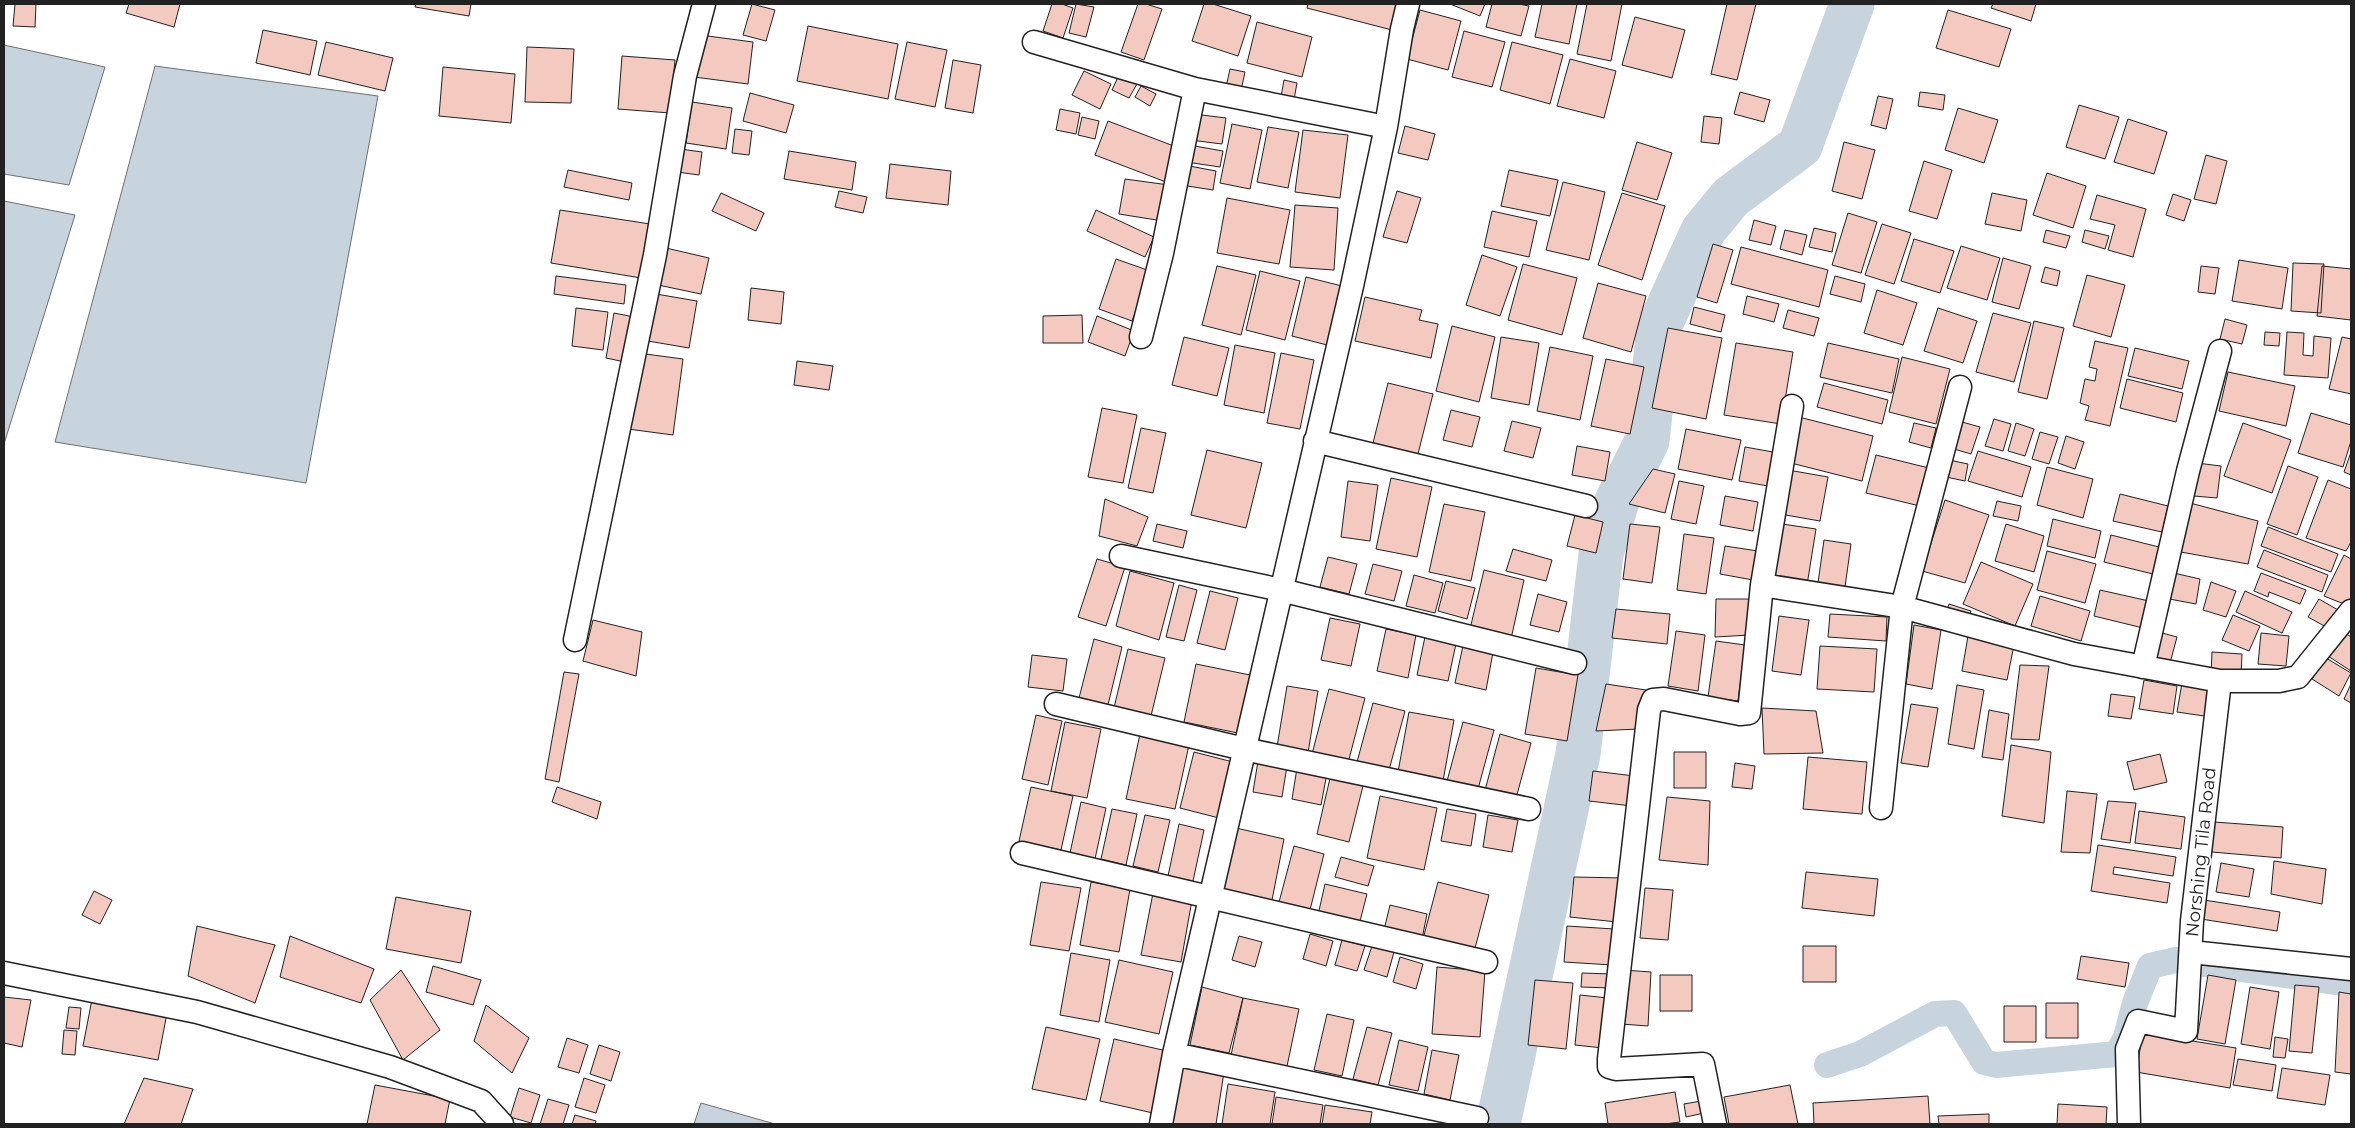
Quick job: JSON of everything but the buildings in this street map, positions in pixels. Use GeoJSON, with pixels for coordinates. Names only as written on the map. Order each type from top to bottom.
{"type":"FeatureCollection","features":[{"type":"Feature","properties":{"kind":"street"},"geometry":{"type":"LineString","coordinates":[[575,640],[655,256],[685,76],[704,4]]}},
{"type":"Feature","properties":{"kind":"street"},"geometry":{"type":"LineString","coordinates":[[1161,1124],[1174,1054],[1352,286],[1386,127],[1402,29],[1408,4]]}},
{"type":"Feature","properties":{"kind":"street"},"geometry":{"type":"LineString","coordinates":[[1034,42],[1195,89],[1386,127]]}},
{"type":"Feature","properties":{"kind":"street"},"geometry":{"type":"LineString","coordinates":[[1141,337],[1162,252],[1195,89]]}},
{"type":"Feature","properties":{"kind":"street"},"geometry":{"type":"LineString","coordinates":[[2142,667],[2188,471],[2220,351]]}},
{"type":"Feature","properties":{"kind":"street"},"geometry":{"type":"LineString","coordinates":[[1881,808],[1902,607],[1960,387]]}},
{"type":"Feature","properties":{"kind":"street"},"geometry":{"type":"LineString","coordinates":[[1715,1124],[1703,1064],[1616,1069],[1609,1067],[1609,1059],[1649,710],[1653,700],[1664,699],[1740,714],[1749,713],[1762,585],[1792,406]]}},
{"type":"Feature","properties":{"kind":"street"},"geometry":{"type":"LineString","coordinates":[[1315,441],[1586,506]]}},
{"type":"Feature","properties":{"kind":"street"},"geometry":{"type":"LineString","coordinates":[[1121,556],[1281,590],[1574,663]]}},
{"type":"Feature","properties":{"kind":"street"},"geometry":{"type":"LineString","coordinates":[[1762,585],[1902,607],[2074,654],[2220,681],[2279,681],[2298,677],[2351,611]]}},
{"type":"Feature","properties":{"kind":"street","name":"Norshing Tila Road"},"geometry":{"type":"LineString","coordinates":[[2129,1124],[2127,1049],[2138,1021],[2186,1031],[2192,921],[2220,681]]}},
{"type":"Feature","properties":{"kind":"street"},"geometry":{"type":"LineString","coordinates":[[1056,704],[1244,749],[1529,809]]}},
{"type":"Feature","properties":{"kind":"street"},"geometry":{"type":"LineString","coordinates":[[1022,853],[1210,899],[1486,962]]}},
{"type":"Feature","properties":{"kind":"street"},"geometry":{"type":"LineString","coordinates":[[2191,954],[2351,969]]}},
{"type":"Feature","properties":{"kind":"street"},"geometry":{"type":"LineString","coordinates":[[4,973],[197,1012],[390,1068],[481,1101],[502,1124]]}},
{"type":"Feature","properties":{"kind":"street"},"geometry":{"type":"LineString","coordinates":[[1174,1054],[1477,1118]]}},
{"type":"Feature","properties":{"kind":"shaded area"},"geometry":{"type":"Polygon","coordinates":[[[4,45],[105,67],[69,185],[4,174],[4,45]]]}},
{"type":"Feature","properties":{"kind":"shaded area"},"geometry":{"type":"Polygon","coordinates":[[[155,66],[378,96],[306,483],[55,442],[155,66]]]}},
{"type":"Feature","properties":{"kind":"shaded area"},"geometry":{"type":"Polygon","coordinates":[[[4,201],[75,215],[4,444],[4,201]]]}},
{"type":"Feature","properties":{"kind":"shaded area"},"geometry":{"type":"Polygon","coordinates":[[[701,1103],[775,1124],[694,1124],[701,1103]]]}},
{"type":"Feature","properties":{"kind":"waterway"},"geometry":{"type":"LineString","coordinates":[[1498,1124],[1578,754],[1601,554],[1617,501],[1647,441],[1659,327],[1703,231],[1731,197],[1800,146],[1852,4]]}},
{"type":"Feature","properties":{"kind":"waterway"},"geometry":{"type":"LineString","coordinates":[[1827,1065],[1860,1054],[1935,1014],[1954,1013],[1984,1062],[1996,1065],[2117,1054],[2126,1037],[2135,1003],[2150,966],[2176,960],[2351,984]]}}]}
